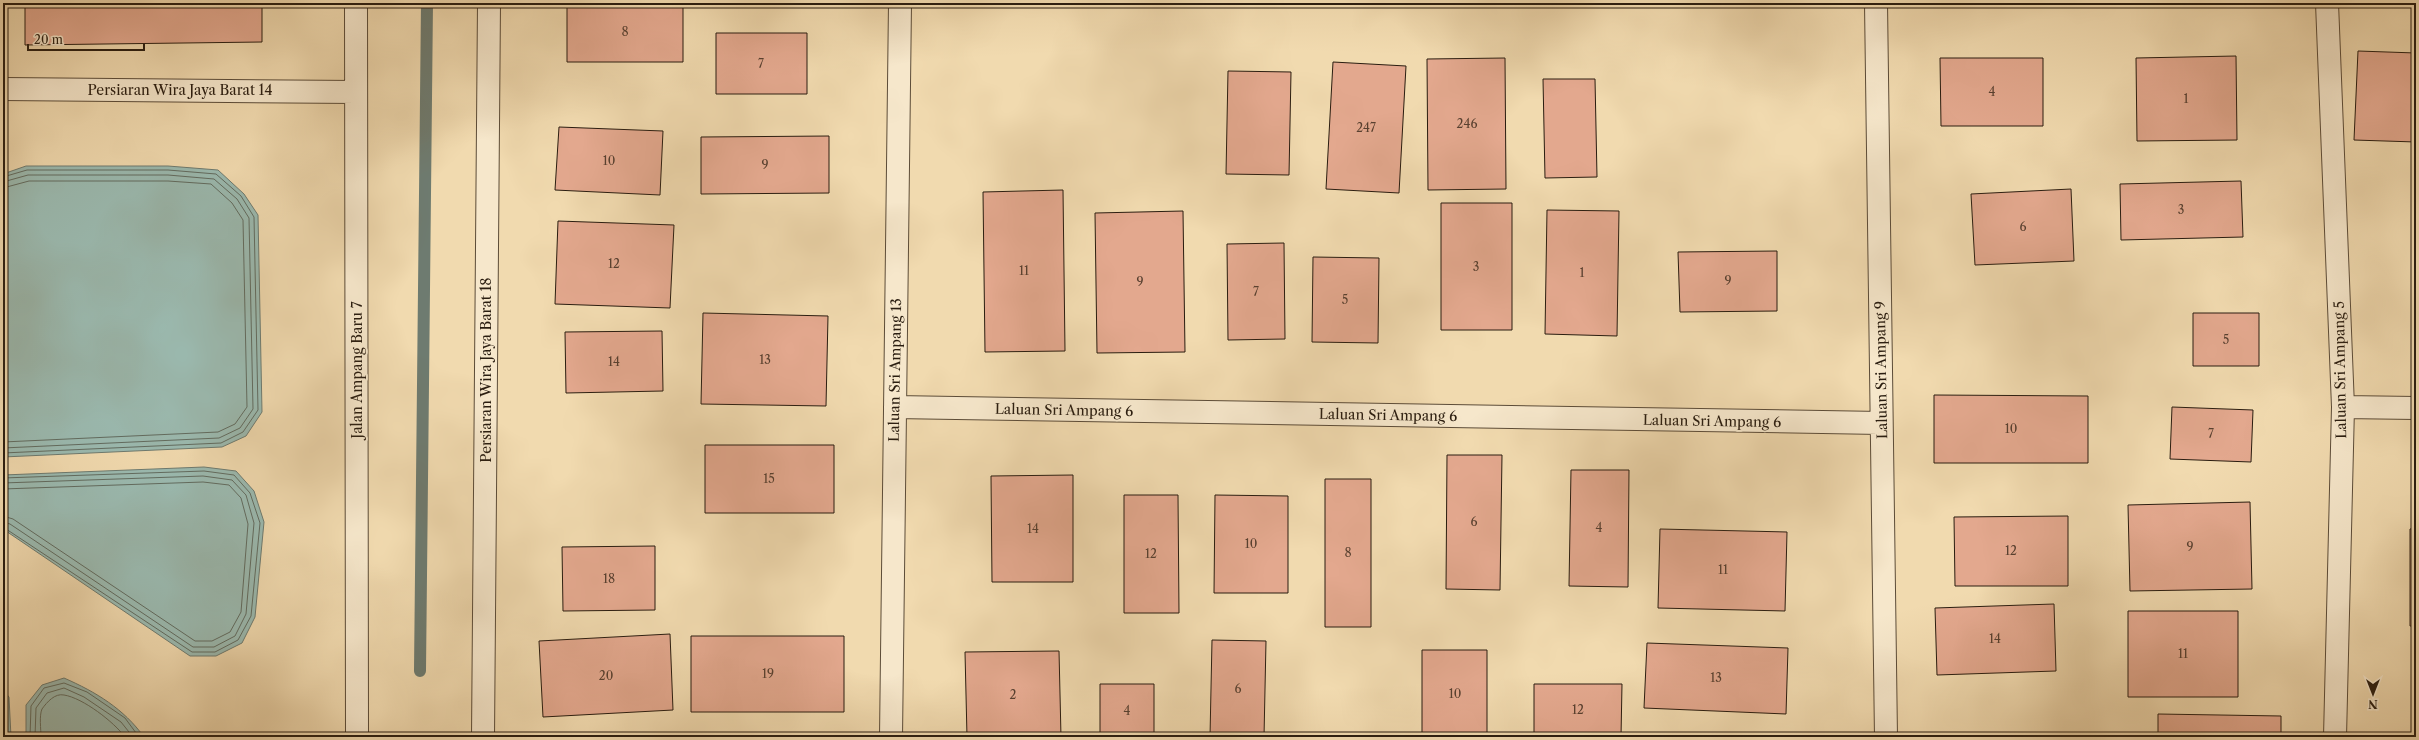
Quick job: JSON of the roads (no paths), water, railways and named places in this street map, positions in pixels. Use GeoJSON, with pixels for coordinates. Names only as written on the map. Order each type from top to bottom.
{"type":"FeatureCollection","features":[{"type":"Feature","properties":{"kind":"street","name":"Jalan Ampang Baru 7"},"geometry":{"type":"LineString","coordinates":[[356,3],[357,737]]}},
{"type":"Feature","properties":{"kind":"street","name":"Persiaran Wira Jaya Barat 18"},"geometry":{"type":"LineString","coordinates":[[483,737],[489,3]]}},
{"type":"Feature","properties":{"kind":"street","name":"Laluan Sri Ampang 13"},"geometry":{"type":"LineString","coordinates":[[891,737],[900,3]]}},
{"type":"Feature","properties":{"kind":"street","name":"Laluan Sri Ampang 9"},"geometry":{"type":"LineString","coordinates":[[1876,3],[1886,737]]}},
{"type":"Feature","properties":{"kind":"street","name":"Laluan Sri Ampang 5"},"geometry":{"type":"LineString","coordinates":[[2327,3],[2343,407],[2335,737]]}},
{"type":"Feature","properties":{"kind":"street","name":"Persiaran Wira Jaya Barat 14"},"geometry":{"type":"LineString","coordinates":[[3,89],[356,92]]}},
{"type":"Feature","properties":{"kind":"street","name":"Laluan Sri Ampang 6"},"geometry":{"type":"LineString","coordinates":[[895,407],[1881,424]]}},
{"type":"Feature","properties":{"kind":"street"},"geometry":{"type":"LineString","coordinates":[[2343,407],[2416,408]]}},
{"type":"Feature","properties":{"kind":"water"},"geometry":{"type":"Polygon","coordinates":[[[26,166],[168,166],[218,170],[244,194],[258,215],[262,412],[246,436],[222,447],[3,457],[3,174],[26,166]]]}},
{"type":"Feature","properties":{"kind":"water"},"geometry":{"type":"Polygon","coordinates":[[[204,467],[236,471],[254,491],[264,522],[255,617],[242,643],[216,656],[190,656],[3,529],[3,475],[204,467]]]}},
{"type":"Feature","properties":{"kind":"water"},"geometry":{"type":"Polygon","coordinates":[[[64,678],[98,695],[108,702],[128,718],[144,737],[26,737],[26,705],[42,685],[64,678]]]}},
{"type":"Feature","properties":{"kind":"water"},"geometry":{"type":"Polygon","coordinates":[[[3,690],[9,697],[11,737],[3,737],[3,690]]]}},
{"type":"Feature","properties":{"kind":"waterway"},"geometry":{"type":"LineString","coordinates":[[420,671],[427,3]]}}]}
